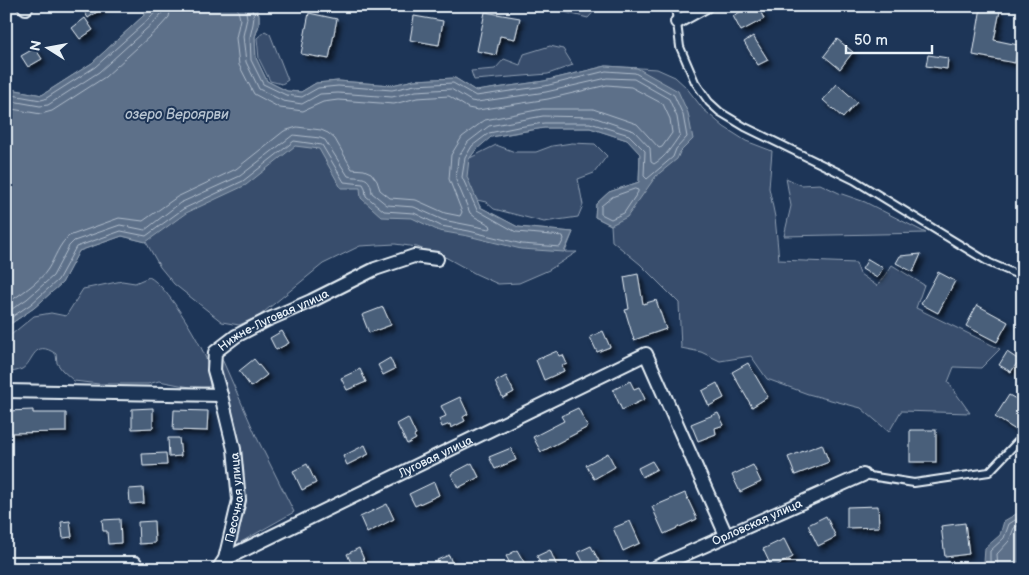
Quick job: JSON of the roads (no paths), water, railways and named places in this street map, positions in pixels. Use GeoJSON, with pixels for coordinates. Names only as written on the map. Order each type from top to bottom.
{"type":"FeatureCollection","features":[{"type":"Feature","properties":{"kind":"street"},"geometry":{"type":"LineString","coordinates":[[677,22],[701,9]]}},
{"type":"Feature","properties":{"kind":"street","name":"Нижне-Луговая улица"},"geometry":{"type":"LineString","coordinates":[[221,395],[214,370],[215,352],[236,336],[311,301],[375,268],[414,256],[436,259]]}},
{"type":"Feature","properties":{"kind":"street","name":"Луговая улица"},"geometry":{"type":"LineString","coordinates":[[222,564],[646,354],[726,535]]}},
{"type":"Feature","properties":{"kind":"street"},"geometry":{"type":"LineString","coordinates":[[6,391],[221,395]]}},
{"type":"Feature","properties":{"kind":"street","name":"Песочная улица"},"geometry":{"type":"LineString","coordinates":[[221,395],[234,449],[239,500],[222,564]]}},
{"type":"Feature","properties":{"kind":"street","name":"Орловская улица"},"geometry":{"type":"LineString","coordinates":[[652,569],[863,476]]}},
{"type":"Feature","properties":{"kind":"street"},"geometry":{"type":"LineString","coordinates":[[6,563],[136,566]]}},
{"type":"Feature","properties":{"kind":"lane"},"geometry":{"type":"LineString","coordinates":[[676,6],[680,47],[695,82],[720,112],[745,127],[854,180],[990,263],[1023,277]]}},
{"type":"Feature","properties":{"kind":"lane"},"geometry":{"type":"LineString","coordinates":[[863,476],[914,483],[989,472],[1023,436]]}},
{"type":"Feature","properties":{"kind":"water","name":"озеро Вероярви"},"geometry":{"type":"Polygon","coordinates":[[[154,6],[255,6],[259,15],[259,25],[255,37],[256,58],[267,81],[287,91],[301,92],[316,83],[338,81],[392,85],[414,80],[455,78],[476,91],[544,81],[606,66],[637,68],[678,91],[688,113],[693,139],[680,152],[677,159],[656,176],[627,217],[611,225],[595,217],[596,204],[609,192],[639,182],[640,154],[627,140],[590,128],[544,128],[491,137],[476,150],[469,159],[467,177],[480,207],[518,227],[573,232],[564,252],[521,249],[439,231],[412,218],[382,217],[361,198],[360,188],[341,188],[319,149],[295,146],[246,185],[186,213],[146,242],[122,236],[79,251],[62,283],[34,308],[6,327],[6,88],[42,95],[92,63],[154,6]]]}},
{"type":"Feature","properties":{"kind":"water"},"geometry":{"type":"Polygon","coordinates":[[[1023,510],[1023,566],[1019,569],[987,569],[984,562],[985,548],[1000,535],[1004,521],[1023,510]]]}}]}
